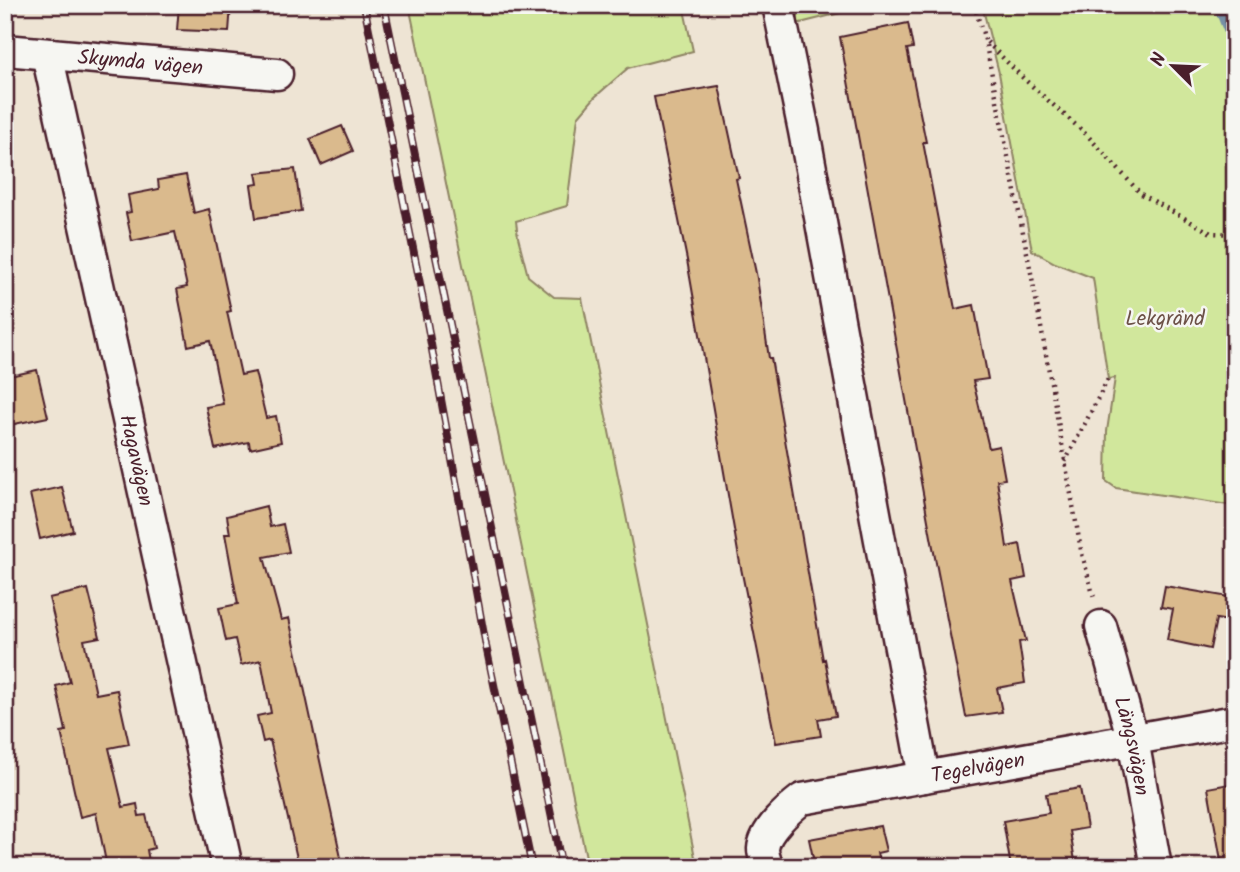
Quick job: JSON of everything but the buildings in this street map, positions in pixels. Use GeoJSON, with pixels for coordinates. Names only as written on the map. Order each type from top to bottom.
{"type":"FeatureCollection","features":[{"type":"Feature","properties":{"kind":"street"},"geometry":{"type":"LineString","coordinates":[[778,5],[807,145],[923,778]]}},
{"type":"Feature","properties":{"kind":"street","name":"Skymda vägen"},"geometry":{"type":"LineString","coordinates":[[5,50],[277,74]]}},
{"type":"Feature","properties":{"kind":"street","name":"Hagavägen"},"geometry":{"type":"LineString","coordinates":[[47,54],[227,867]]}},
{"type":"Feature","properties":{"kind":"street","name":"Längsvägen"},"geometry":{"type":"LineString","coordinates":[[1101,626],[1133,740],[1156,867]]}},
{"type":"Feature","properties":{"kind":"street","name":"Tegelvägen"},"geometry":{"type":"LineString","coordinates":[[766,867],[763,847],[775,824],[787,810],[802,799],[1235,721]]}},
{"type":"Feature","properties":{"kind":"path"},"geometry":{"type":"LineString","coordinates":[[974,5],[985,40],[1034,288],[1081,550],[1101,626]]}},
{"type":"Feature","properties":{"kind":"path"},"geometry":{"type":"LineString","coordinates":[[985,40],[1087,135],[1141,194],[1211,233],[1235,234]]}},
{"type":"Feature","properties":{"kind":"path"},"geometry":{"type":"LineString","coordinates":[[1065,462],[1108,379]]}},
{"type":"Feature","properties":{"kind":"green space"},"geometry":{"type":"Polygon","coordinates":[[[409,5],[683,5],[693,51],[628,68],[595,97],[578,117],[567,206],[516,221],[528,276],[554,297],[582,298],[697,867],[588,867],[409,5]]]}},
{"type":"Feature","properties":{"kind":"green space"},"geometry":{"type":"Polygon","coordinates":[[[801,5],[864,5],[864,7],[796,24],[801,5]]]}},
{"type":"Feature","properties":{"kind":"green space","name":"Lekgränd"},"geometry":{"type":"Polygon","coordinates":[[[982,5],[1235,5],[1235,506],[1116,488],[1106,481],[1107,431],[1115,378],[1108,379],[1093,278],[1055,263],[1032,250],[999,73],[982,5]]]}},
{"type":"Feature","properties":{"kind":"waterway"},"geometry":{"type":"LineString","coordinates":[[1218,5],[1235,47]]}},
{"type":"Feature","properties":{"kind":"railway"},"geometry":{"type":"LineString","coordinates":[[364,5],[418,273],[486,646],[532,867]]}},
{"type":"Feature","properties":{"kind":"railway"},"geometry":{"type":"LineString","coordinates":[[384,5],[562,867]]}}]}
